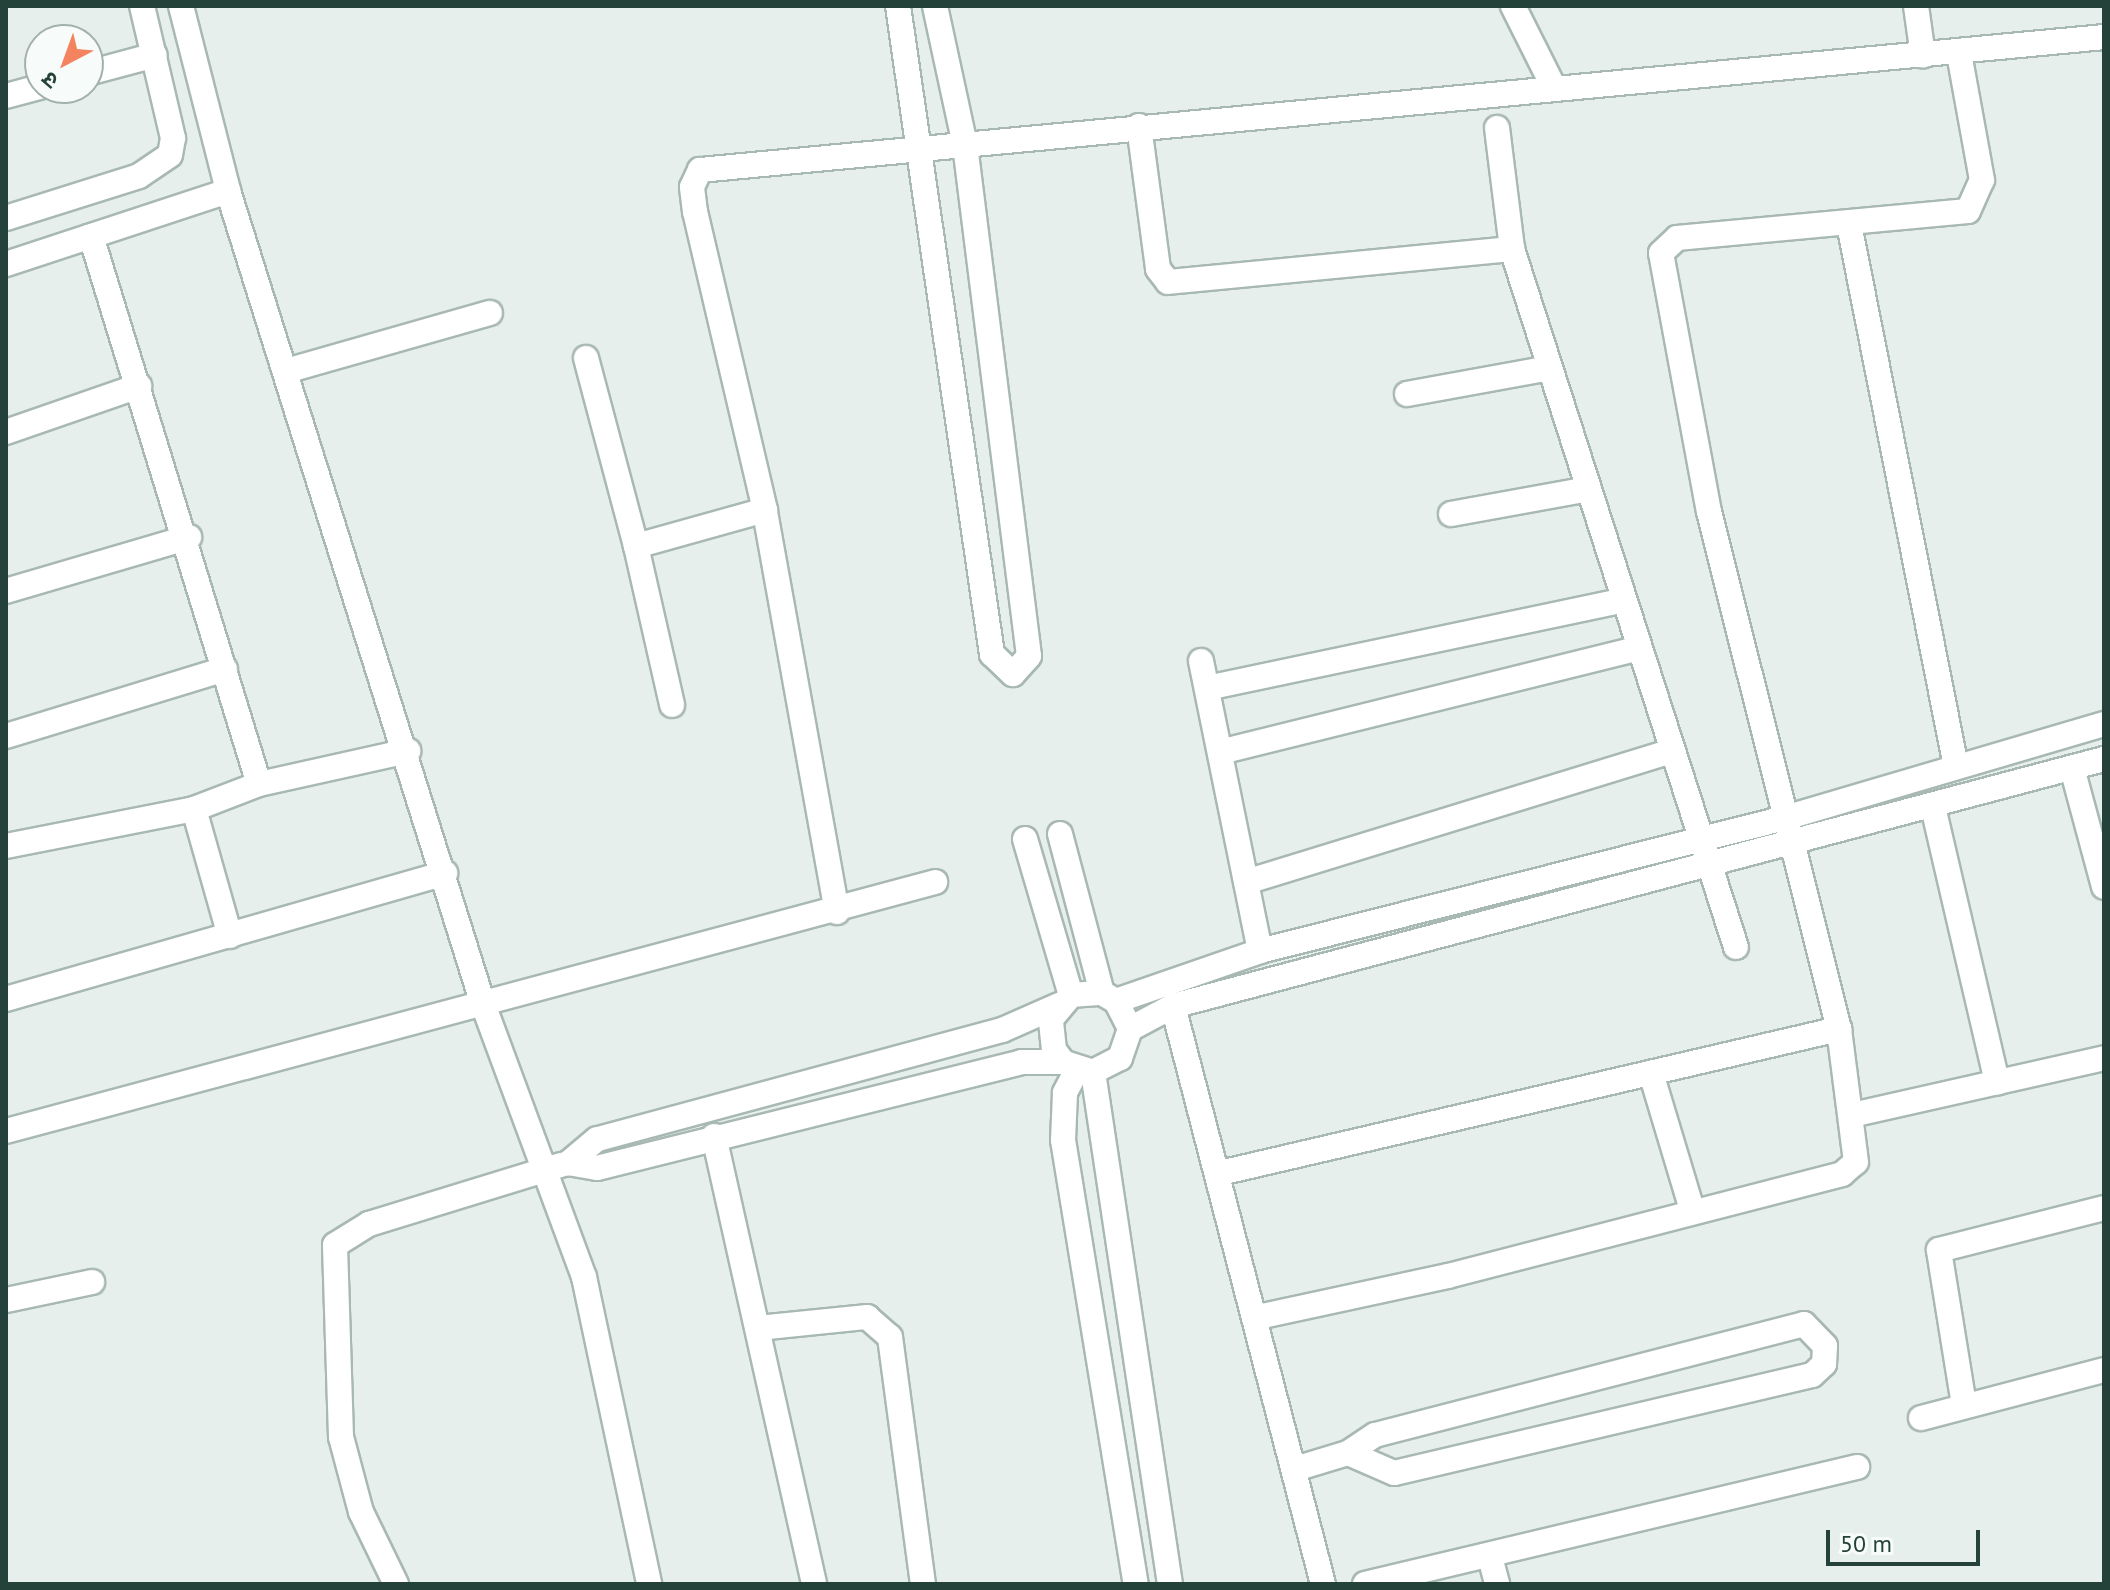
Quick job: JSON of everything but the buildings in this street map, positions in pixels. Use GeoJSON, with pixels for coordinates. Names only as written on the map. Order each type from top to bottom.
{"type":"FeatureCollection","features":[{"type":"Feature","properties":{"kind":"street"},"geometry":{"type":"LineString","coordinates":[[6,218],[139,176],[170,155],[155,55],[142,6]]}},
{"type":"Feature","properties":{"kind":"street"},"geometry":{"type":"LineString","coordinates":[[181,6],[228,191],[408,751],[483,1004],[558,1166],[649,1584]]}},
{"type":"Feature","properties":{"kind":"street"},"geometry":{"type":"LineString","coordinates":[[898,6],[922,150],[992,654],[1013,674],[1029,656],[965,145],[935,6]]}},
{"type":"Feature","properties":{"kind":"street"},"geometry":{"type":"LineString","coordinates":[[1513,6],[1554,88]]}},
{"type":"Feature","properties":{"kind":"street"},"geometry":{"type":"LineString","coordinates":[[1916,6],[1923,56]]}},
{"type":"Feature","properties":{"kind":"street"},"geometry":{"type":"LineString","coordinates":[[837,912],[765,510],[692,187],[700,170],[716,165],[922,150],[1139,126],[1959,54],[2104,37]]}},
{"type":"Feature","properties":{"kind":"street"},"geometry":{"type":"LineString","coordinates":[[1258,1317],[1448,1276],[1851,1169],[1858,1152],[1839,1029],[1788,847],[1709,512],[1661,253],[1677,238],[1958,213],[1977,204],[1982,180],[1959,54]]}},
{"type":"Feature","properties":{"kind":"street"},"geometry":{"type":"LineString","coordinates":[[104,69],[155,55]]}},
{"type":"Feature","properties":{"kind":"street"},"geometry":{"type":"LineString","coordinates":[[1139,126],[1158,269],[1168,282],[1512,249]]}},
{"type":"Feature","properties":{"kind":"street"},"geometry":{"type":"LineString","coordinates":[[1497,128],[1512,249],[1736,947]]}},
{"type":"Feature","properties":{"kind":"street"},"geometry":{"type":"LineString","coordinates":[[6,264],[228,191]]}},
{"type":"Feature","properties":{"kind":"street"},"geometry":{"type":"LineString","coordinates":[[1849,224],[1956,767]]}},
{"type":"Feature","properties":{"kind":"street"},"geometry":{"type":"LineString","coordinates":[[91,236],[189,537],[259,784]]}},
{"type":"Feature","properties":{"kind":"street"},"geometry":{"type":"LineString","coordinates":[[286,371],[490,313]]}},
{"type":"Feature","properties":{"kind":"street"},"geometry":{"type":"LineString","coordinates":[[586,358],[636,546],[672,705]]}},
{"type":"Feature","properties":{"kind":"street"},"geometry":{"type":"LineString","coordinates":[[1407,394],[1550,368]]}},
{"type":"Feature","properties":{"kind":"street"},"geometry":{"type":"LineString","coordinates":[[6,432],[139,386]]}},
{"type":"Feature","properties":{"kind":"street"},"geometry":{"type":"LineString","coordinates":[[1451,514],[1589,489]]}},
{"type":"Feature","properties":{"kind":"street"},"geometry":{"type":"LineString","coordinates":[[636,546],[765,510]]}},
{"type":"Feature","properties":{"kind":"street"},"geometry":{"type":"LineString","coordinates":[[6,591],[189,537]]}},
{"type":"Feature","properties":{"kind":"street"},"geometry":{"type":"LineString","coordinates":[[1207,688],[1624,600]]}},
{"type":"Feature","properties":{"kind":"street"},"geometry":{"type":"LineString","coordinates":[[1220,752],[1639,648]]}},
{"type":"Feature","properties":{"kind":"street"},"geometry":{"type":"LineString","coordinates":[[1201,661],[1260,951]]}},
{"type":"Feature","properties":{"kind":"street"},"geometry":{"type":"LineString","coordinates":[[6,736],[225,669]]}},
{"type":"Feature","properties":{"kind":"street"},"geometry":{"type":"LineString","coordinates":[[396,1584],[361,1512],[341,1437],[335,1245],[369,1224],[558,1166],[597,1139],[1002,1030],[1065,1000],[1109,997],[1260,951],[1781,819],[2104,724]]}},
{"type":"Feature","properties":{"kind":"street"},"geometry":{"type":"LineString","coordinates":[[6,846],[194,809],[259,784],[408,751]]}},
{"type":"Feature","properties":{"kind":"street"},"geometry":{"type":"LineString","coordinates":[[1246,882],[1671,751]]}},
{"type":"Feature","properties":{"kind":"street"},"geometry":{"type":"LineString","coordinates":[[558,1166],[597,1168],[714,1136],[1021,1062],[1078,1068],[1120,1058],[1130,1029],[1173,1006],[1712,868],[2104,759]]}},
{"type":"Feature","properties":{"kind":"street"},"geometry":{"type":"LineString","coordinates":[[2072,768],[2104,887]]}},
{"type":"Feature","properties":{"kind":"street"},"geometry":{"type":"LineString","coordinates":[[1933,807],[1997,1083]]}},
{"type":"Feature","properties":{"kind":"street"},"geometry":{"type":"LineString","coordinates":[[194,809],[230,936]]}},
{"type":"Feature","properties":{"kind":"street"},"geometry":{"type":"LineString","coordinates":[[1060,834],[1109,997],[1130,1029]]}},
{"type":"Feature","properties":{"kind":"street"},"geometry":{"type":"LineString","coordinates":[[1025,839],[1065,1000],[1049,1034],[1078,1068],[1170,1584]]}},
{"type":"Feature","properties":{"kind":"street"},"geometry":{"type":"LineString","coordinates":[[6,999],[445,873]]}},
{"type":"Feature","properties":{"kind":"street"},"geometry":{"type":"LineString","coordinates":[[6,1131],[837,912],[935,882]]}},
{"type":"Feature","properties":{"kind":"street"},"geometry":{"type":"LineString","coordinates":[[1173,1006],[1258,1317],[1323,1584]]}},
{"type":"Feature","properties":{"kind":"street"},"geometry":{"type":"LineString","coordinates":[[1220,1173],[1839,1029]]}},
{"type":"Feature","properties":{"kind":"street"},"geometry":{"type":"LineString","coordinates":[[1852,1115],[2104,1058]]}},
{"type":"Feature","properties":{"kind":"street"},"geometry":{"type":"LineString","coordinates":[[1078,1068],[1065,1093],[1063,1140],[1136,1584]]}},
{"type":"Feature","properties":{"kind":"street"},"geometry":{"type":"LineString","coordinates":[[1651,1073],[1692,1210]]}},
{"type":"Feature","properties":{"kind":"street"},"geometry":{"type":"LineString","coordinates":[[714,1136],[814,1584]]}},
{"type":"Feature","properties":{"kind":"street"},"geometry":{"type":"LineString","coordinates":[[1964,1405],[1939,1250],[2104,1208]]}},
{"type":"Feature","properties":{"kind":"street"},"geometry":{"type":"LineString","coordinates":[[6,1300],[92,1282]]}},
{"type":"Feature","properties":{"kind":"street"},"geometry":{"type":"LineString","coordinates":[[758,1328],[867,1317],[890,1337],[923,1584]]}},
{"type":"Feature","properties":{"kind":"street"},"geometry":{"type":"LineString","coordinates":[[1295,1469],[1348,1453],[1375,1435],[1804,1324],[1825,1346],[1824,1364],[1812,1375],[1394,1473],[1348,1453]]}},
{"type":"Feature","properties":{"kind":"street"},"geometry":{"type":"LineString","coordinates":[[1921,1418],[2104,1370]]}},
{"type":"Feature","properties":{"kind":"street"},"geometry":{"type":"LineString","coordinates":[[1365,1584],[1490,1557],[1857,1467]]}},
{"type":"Feature","properties":{"kind":"street"},"geometry":{"type":"LineString","coordinates":[[1490,1557],[1497,1584]]}}]}
